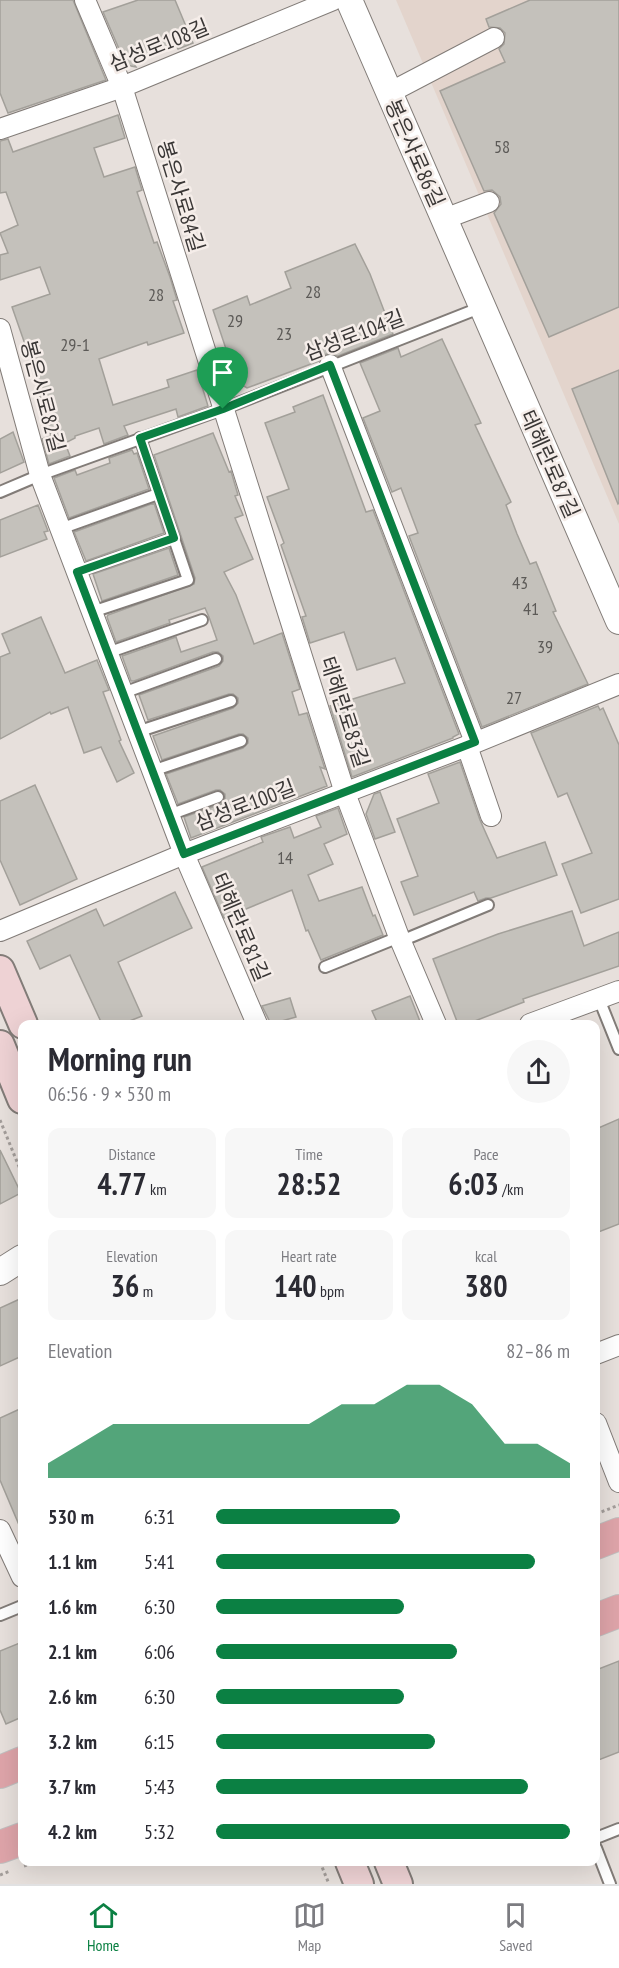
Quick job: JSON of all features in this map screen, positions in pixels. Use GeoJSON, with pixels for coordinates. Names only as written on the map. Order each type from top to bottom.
{"type":"FeatureCollection","features":[{"type":"Feature","properties":{"kind":"main road"},"geometry":{"type":"LineString","coordinates":[[0,970],[21,1020]]}},
{"type":"Feature","properties":{"kind":"main road"},"geometry":{"type":"LineString","coordinates":[[0,1045],[18,1089]]}},
{"type":"Feature","properties":{"kind":"main road"},"geometry":{"type":"LineString","coordinates":[[600,1541],[619,1534]]}},
{"type":"Feature","properties":{"kind":"main road"},"geometry":{"type":"LineString","coordinates":[[600,1618],[619,1611]]}},
{"type":"Feature","properties":{"kind":"main road"},"geometry":{"type":"LineString","coordinates":[[0,1772],[18,1765]]}},
{"type":"Feature","properties":{"kind":"main road"},"geometry":{"type":"LineString","coordinates":[[0,1847],[18,1840]]}},
{"type":"Feature","properties":{"kind":"main road"},"geometry":{"type":"LineString","coordinates":[[352,1866],[359,1884]]}},
{"type":"Feature","properties":{"kind":"main road"},"geometry":{"type":"LineString","coordinates":[[391,1866],[398,1884]]}},
{"type":"Feature","properties":{"kind":"street","name":"봉은사로84길"},"geometry":{"type":"LineString","coordinates":[[85,0],[122,87],[223,409]]}},
{"type":"Feature","properties":{"kind":"street","name":"삼성로108길"},"geometry":{"type":"LineString","coordinates":[[2,124],[122,87],[333,0]]}},
{"type":"Feature","properties":{"kind":"street","name":"봉은사로86길"},"geometry":{"type":"LineString","coordinates":[[349,0],[482,306]]}},
{"type":"Feature","properties":{"kind":"street"},"geometry":{"type":"LineString","coordinates":[[389,93],[494,38]]}},
{"type":"Feature","properties":{"kind":"street"},"geometry":{"type":"LineString","coordinates":[[444,219],[489,202]]}},
{"type":"Feature","properties":{"kind":"street","name":"테헤란로87길"},"geometry":{"type":"LineString","coordinates":[[482,306],[619,621]]}},
{"type":"Feature","properties":{"kind":"street","name":"봉은사로82길"},"geometry":{"type":"LineString","coordinates":[[0,329],[40,475]]}},
{"type":"Feature","properties":{"kind":"street"},"geometry":{"type":"LineString","coordinates":[[330,365],[471,744],[491,816]]}},
{"type":"Feature","properties":{"kind":"street","name":"테헤란로83길"},"geometry":{"type":"LineString","coordinates":[[223,409],[345,793],[400,939],[434,1020]]}},
{"type":"Feature","properties":{"kind":"street","name":"테헤란로81길"},"geometry":{"type":"LineString","coordinates":[[40,475],[184,854],[255,1020]]}},
{"type":"Feature","properties":{"kind":"street","name":"삼성로100길"},"geometry":{"type":"LineString","coordinates":[[0,931],[184,854],[471,744],[619,684]]}},
{"type":"Feature","properties":{"kind":"street"},"geometry":{"type":"LineString","coordinates":[[541,1020],[619,991]]}},
{"type":"Feature","properties":{"kind":"street"},"geometry":{"type":"LineString","coordinates":[[0,1272],[18,1261]]}},
{"type":"Feature","properties":{"kind":"street"},"geometry":{"type":"LineString","coordinates":[[600,1352],[619,1345]]}},
{"type":"Feature","properties":{"kind":"street"},"geometry":{"type":"LineString","coordinates":[[600,1434],[619,1482]]}},
{"type":"Feature","properties":{"kind":"street"},"geometry":{"type":"LineString","coordinates":[[0,1530],[18,1568]]}},
{"type":"Feature","properties":{"kind":"lane","name":"삼성로104길"},"geometry":{"type":"LineString","coordinates":[[0,492],[40,475],[223,409],[482,306]]}},
{"type":"Feature","properties":{"kind":"lane"},"geometry":{"type":"LineString","coordinates":[[92,612],[188,580],[140,438]]}},
{"type":"Feature","properties":{"kind":"lane"},"geometry":{"type":"LineString","coordinates":[[60,529],[158,494]]}},
{"type":"Feature","properties":{"kind":"lane"},"geometry":{"type":"LineString","coordinates":[[77,572],[174,538]]}},
{"type":"Feature","properties":{"kind":"lane"},"geometry":{"type":"LineString","coordinates":[[107,653],[202,620]]}},
{"type":"Feature","properties":{"kind":"lane"},"geometry":{"type":"LineString","coordinates":[[123,693],[216,660]]}},
{"type":"Feature","properties":{"kind":"lane"},"geometry":{"type":"LineString","coordinates":[[137,732],[231,701]]}},
{"type":"Feature","properties":{"kind":"lane"},"geometry":{"type":"LineString","coordinates":[[152,771],[241,741]]}},
{"type":"Feature","properties":{"kind":"lane"},"geometry":{"type":"LineString","coordinates":[[169,815],[218,797]]}},
{"type":"Feature","properties":{"kind":"lane"},"geometry":{"type":"LineString","coordinates":[[325,967],[488,905]]}},
{"type":"Feature","properties":{"kind":"lane"},"geometry":{"type":"LineString","coordinates":[[599,999],[619,1049]]}},
{"type":"Feature","properties":{"kind":"lane"},"geometry":{"type":"LineString","coordinates":[[0,1615],[18,1608]]}},
{"type":"Feature","properties":{"kind":"lane"},"geometry":{"type":"LineString","coordinates":[[600,1837],[619,1829]]}},
{"type":"Feature","properties":{"kind":"lane"},"geometry":{"type":"LineString","coordinates":[[600,1858],[610,1884]]}},
{"type":"Feature","properties":{"kind":"path"},"geometry":{"type":"LineString","coordinates":[[0,1120],[18,1164]]}},
{"type":"Feature","properties":{"kind":"path"},"geometry":{"type":"LineString","coordinates":[[600,1512],[619,1505]]}},
{"type":"Feature","properties":{"kind":"path"},"geometry":{"type":"LineString","coordinates":[[322,1866],[329,1884]]}},
{"type":"Feature","properties":{"kind":"shaded area"},"geometry":{"type":"Polygon","coordinates":[[[396,0],[619,0],[619,524],[396,0]]]}},
{"type":"Feature","properties":{"kind":"building"},"geometry":{"type":"Polygon","coordinates":[[[0,0],[73,0],[106,80],[8,113],[0,93],[0,0]]]}},
{"type":"Feature","properties":{"kind":"building"},"geometry":{"type":"Polygon","coordinates":[[[138,0],[175,0],[193,43],[178,49],[175,43],[133,61],[136,67],[126,65],[103,12],[138,0]]]}},
{"type":"Feature","properties":{"kind":"building"},"geometry":{"type":"Polygon","coordinates":[[[530,0],[619,0],[619,307],[549,337],[494,213],[501,204],[500,197],[492,190],[484,191],[440,91],[505,62],[499,49],[504,44],[505,33],[500,28],[489,27],[486,19],[530,0]]]}},
{"type":"Feature","properties":{"kind":"building"},"geometry":{"type":"Polygon","coordinates":[[[118,115],[125,138],[94,148],[104,177],[135,167],[142,190],[137,192],[154,243],[157,242],[170,277],[177,300],[173,301],[184,333],[148,345],[147,342],[99,359],[113,405],[169,387],[167,380],[197,370],[208,406],[178,417],[176,409],[124,426],[128,435],[104,444],[99,428],[75,436],[65,443],[70,456],[49,464],[42,439],[51,436],[38,391],[41,390],[12,307],[50,294],[40,267],[0,280],[0,255],[8,253],[0,233],[18,225],[6,192],[0,193],[0,141],[8,139],[13,152],[118,115]]]}},
{"type":"Feature","properties":{"kind":"building"},"geometry":{"type":"Polygon","coordinates":[[[355,244],[370,274],[393,334],[338,356],[326,354],[319,361],[247,388],[237,382],[213,310],[247,296],[250,305],[291,288],[285,272],[355,244]]]}},
{"type":"Feature","properties":{"kind":"building"},"geometry":{"type":"Polygon","coordinates":[[[442,339],[481,423],[475,425],[511,502],[506,505],[517,534],[530,564],[536,562],[556,611],[553,612],[588,684],[482,727],[409,536],[418,533],[401,488],[392,492],[363,418],[380,411],[360,363],[398,348],[401,357],[442,339]]]}},
{"type":"Feature","properties":{"kind":"building"},"geometry":{"type":"Polygon","coordinates":[[[619,370],[619,503],[618,504],[572,389],[619,370]]]}},
{"type":"Feature","properties":{"kind":"building"},"geometry":{"type":"Polygon","coordinates":[[[323,395],[366,512],[373,510],[459,734],[352,777],[330,706],[405,683],[395,658],[357,670],[344,632],[310,643],[302,617],[306,616],[281,545],[284,543],[267,497],[289,489],[265,423],[295,412],[293,407],[323,395]]]}},
{"type":"Feature","properties":{"kind":"building"},"geometry":{"type":"Polygon","coordinates":[[[13,432],[24,462],[0,473],[0,439],[13,432]]]}},
{"type":"Feature","properties":{"kind":"building"},"geometry":{"type":"Polygon","coordinates":[[[213,433],[229,472],[231,471],[238,495],[235,496],[243,515],[235,518],[253,559],[224,572],[236,595],[254,644],[282,633],[300,689],[292,692],[299,715],[307,713],[325,769],[320,767],[327,786],[191,838],[184,817],[221,804],[225,799],[225,794],[216,790],[178,804],[166,774],[243,748],[248,743],[248,738],[239,734],[162,760],[153,736],[233,708],[238,703],[238,698],[229,694],[148,720],[139,695],[219,666],[223,661],[223,656],[218,652],[213,652],[131,681],[122,656],[176,637],[181,652],[217,640],[209,617],[205,608],[116,642],[107,617],[194,584],[195,578],[154,455],[213,433]]]}},
{"type":"Feature","properties":{"kind":"building"},"geometry":{"type":"Polygon","coordinates":[[[132,450],[134,454],[137,453],[149,489],[69,518],[54,478],[75,470],[77,475],[110,463],[109,458],[132,450]]]}},
{"type":"Feature","properties":{"kind":"building"},"geometry":{"type":"Polygon","coordinates":[[[154,503],[164,533],[86,561],[74,532],[154,503]]]}},
{"type":"Feature","properties":{"kind":"building"},"geometry":{"type":"Polygon","coordinates":[[[38,505],[48,531],[44,532],[47,539],[0,557],[0,520],[38,505]]]}},
{"type":"Feature","properties":{"kind":"building"},"geometry":{"type":"Polygon","coordinates":[[[169,548],[178,575],[102,601],[93,574],[169,548]]]}},
{"type":"Feature","properties":{"kind":"building"},"geometry":{"type":"Polygon","coordinates":[[[41,617],[65,673],[97,660],[109,690],[103,692],[121,740],[119,741],[134,773],[117,782],[101,747],[84,753],[68,707],[51,714],[50,712],[0,739],[0,657],[10,653],[2,634],[41,617]]]}},
{"type":"Feature","properties":{"kind":"building"},"geometry":{"type":"Polygon","coordinates":[[[598,706],[600,710],[603,708],[619,745],[619,899],[581,913],[562,864],[592,853],[567,793],[558,797],[531,733],[598,706]]]}},
{"type":"Feature","properties":{"kind":"building"},"geometry":{"type":"Polygon","coordinates":[[[460,762],[480,820],[497,858],[545,842],[557,875],[478,901],[474,892],[414,915],[401,882],[418,876],[397,819],[439,803],[428,774],[460,762]]]}},
{"type":"Feature","properties":{"kind":"building"},"geometry":{"type":"Polygon","coordinates":[[[35,785],[77,879],[20,905],[0,860],[0,801],[35,785]]]}},
{"type":"Feature","properties":{"kind":"building"},"geometry":{"type":"Polygon","coordinates":[[[380,792],[395,832],[375,839],[366,814],[374,794],[380,792]]]}},
{"type":"Feature","properties":{"kind":"building"},"geometry":{"type":"Polygon","coordinates":[[[338,808],[347,834],[324,844],[333,864],[308,875],[319,901],[362,887],[383,935],[321,960],[308,930],[306,931],[292,890],[224,918],[202,867],[263,842],[261,837],[290,827],[294,838],[321,827],[316,816],[338,808]]]}},
{"type":"Feature","properties":{"kind":"building"},"geometry":{"type":"Polygon","coordinates":[[[175,892],[192,928],[118,962],[142,1016],[132,1020],[100,1020],[70,955],[40,969],[27,941],[96,909],[104,926],[175,892]]]}},
{"type":"Feature","properties":{"kind":"building"},"geometry":{"type":"Polygon","coordinates":[[[572,911],[584,946],[619,932],[619,966],[523,999],[524,1002],[477,1020],[456,1020],[433,959],[498,934],[572,911]]]}},
{"type":"Feature","properties":{"kind":"building"},"geometry":{"type":"Polygon","coordinates":[[[410,996],[419,1020],[376,1020],[372,1011],[410,996]]]}},
{"type":"Feature","properties":{"kind":"building"},"geometry":{"type":"Polygon","coordinates":[[[290,998],[296,1017],[269,1020],[262,1006],[290,998]]]}},
{"type":"Feature","properties":{"kind":"building"},"geometry":{"type":"Polygon","coordinates":[[[619,1119],[619,1224],[600,1231],[600,1127],[619,1119]]]}},
{"type":"Feature","properties":{"kind":"building"},"geometry":{"type":"Polygon","coordinates":[[[0,1150],[18,1187],[18,1195],[0,1204],[0,1150]]]}},
{"type":"Feature","properties":{"kind":"building"},"geometry":{"type":"Polygon","coordinates":[[[18,1300],[18,1358],[0,1366],[0,1308],[18,1300]]]}},
{"type":"Feature","properties":{"kind":"building"},"geometry":{"type":"Polygon","coordinates":[[[18,1410],[18,1523],[0,1480],[0,1418],[18,1410]]]}},
{"type":"Feature","properties":{"kind":"building"},"geometry":{"type":"Polygon","coordinates":[[[18,1644],[18,1719],[6,1724],[0,1710],[0,1651],[18,1644]]]}},
{"type":"Feature","properties":{"kind":"building"},"geometry":{"type":"Polygon","coordinates":[[[619,1661],[619,1752],[600,1759],[600,1668],[619,1661]]]}},
{"type":"Feature","properties":{"kind":"route"},"geometry":{"type":"LineString","coordinates":[[330,365],[475,742],[184,854],[77,572],[174,538],[140,438],[223,409],[330,365]]}}]}
